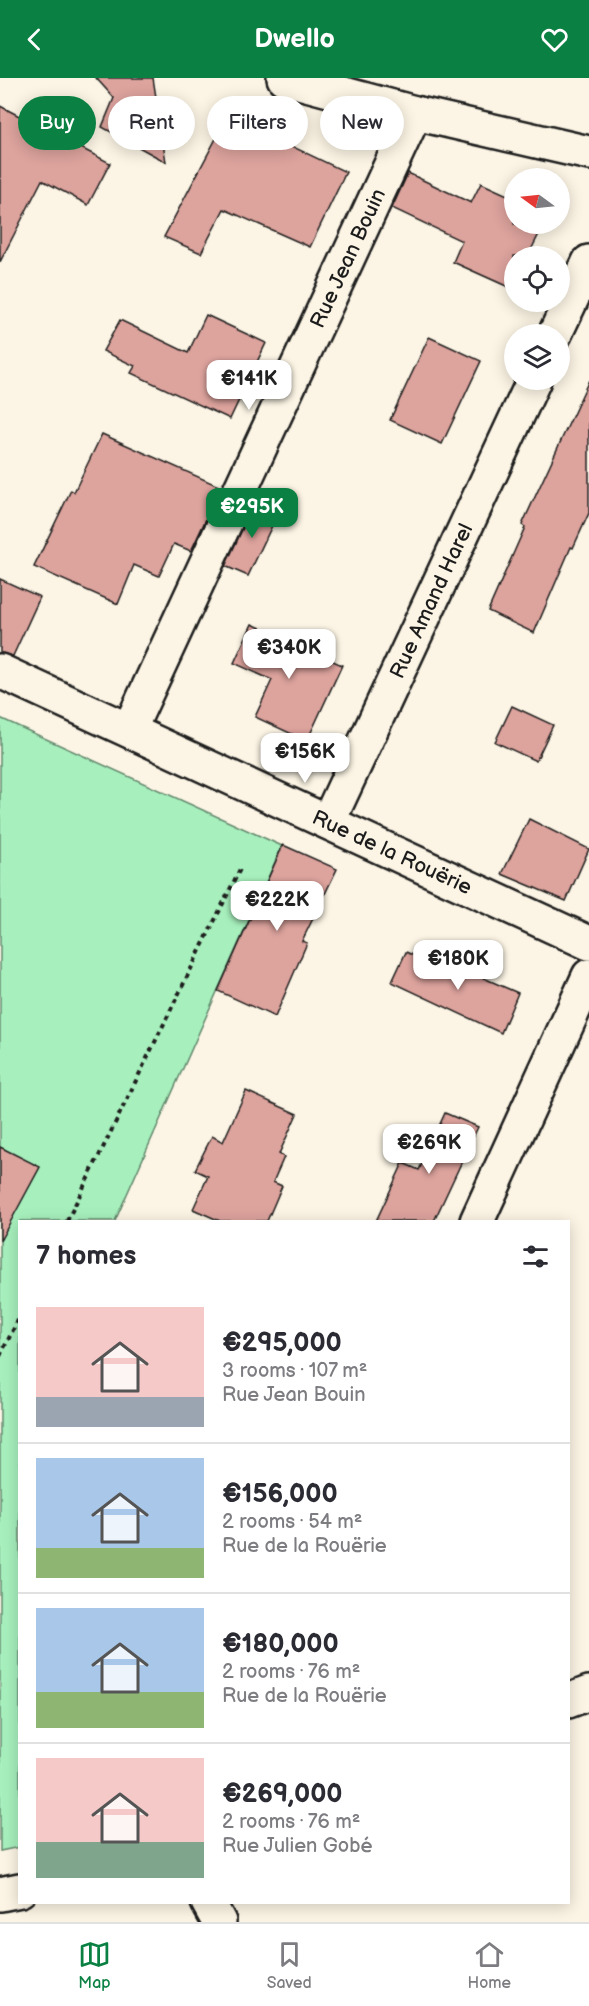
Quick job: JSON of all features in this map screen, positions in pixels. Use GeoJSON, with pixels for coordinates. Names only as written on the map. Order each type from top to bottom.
{"type":"FeatureCollection","features":[{"type":"Feature","properties":{"kind":"street"},"geometry":{"type":"LineString","coordinates":[[284,78],[415,113],[589,153]]}},
{"type":"Feature","properties":{"kind":"street","name":"Rue Jean Bouin"},"geometry":{"type":"LineString","coordinates":[[129,730],[415,113]]}},
{"type":"Feature","properties":{"kind":"street"},"geometry":{"type":"LineString","coordinates":[[560,324],[589,262]]}},
{"type":"Feature","properties":{"kind":"street","name":"Rue Amand Harel"},"geometry":{"type":"LineString","coordinates":[[327,822],[529,390]]}},
{"type":"Feature","properties":{"kind":"street","name":"Rue de la Rouërie"},"geometry":{"type":"LineString","coordinates":[[0,671],[589,943]]}},
{"type":"Feature","properties":{"kind":"street"},"geometry":{"type":"LineString","coordinates":[[477,1220],[589,976]]}},
{"type":"Feature","properties":{"kind":"street"},"geometry":{"type":"LineString","coordinates":[[570,1700],[589,1693]]}},
{"type":"Feature","properties":{"kind":"street"},"geometry":{"type":"LineString","coordinates":[[0,1894],[18,1890]]}},
{"type":"Feature","properties":{"kind":"street"},"geometry":{"type":"LineString","coordinates":[[209,1904],[219,1922]]}},
{"type":"Feature","properties":{"kind":"path"},"geometry":{"type":"LineString","coordinates":[[67,1220],[240,869]]}},
{"type":"Feature","properties":{"kind":"path"},"geometry":{"type":"LineString","coordinates":[[0,1356],[18,1321]]}},
{"type":"Feature","properties":{"kind":"green space"},"geometry":{"type":"Polygon","coordinates":[[[0,718],[282,846],[115,1220],[18,1220],[18,1847],[0,1851],[0,718]]]}},
{"type":"Feature","properties":{"kind":"building"},"geometry":{"type":"Polygon","coordinates":[[[96,78],[153,78],[156,96],[112,96],[96,78]]]}},
{"type":"Feature","properties":{"kind":"building"},"geometry":{"type":"Polygon","coordinates":[[[0,106],[18,115],[18,150],[85,150],[110,163],[88,205],[42,180],[0,262],[0,106]]]}},
{"type":"Feature","properties":{"kind":"building"},"geometry":{"type":"Polygon","coordinates":[[[108,112],[108,130],[102,127],[108,112]]]}},
{"type":"Feature","properties":{"kind":"building"},"geometry":{"type":"Polygon","coordinates":[[[144,150],[164,150],[166,162],[144,150]]]}},
{"type":"Feature","properties":{"kind":"building"},"geometry":{"type":"Polygon","coordinates":[[[210,150],[300,150],[346,172],[310,247],[224,209],[201,253],[164,237],[210,150]]]}},
{"type":"Feature","properties":{"kind":"building"},"geometry":{"type":"Polygon","coordinates":[[[408,173],[471,203],[481,183],[504,193],[504,234],[539,234],[533,246],[504,246],[504,285],[453,262],[462,241],[392,208],[408,173]]]}},
{"type":"Feature","properties":{"kind":"building"},"geometry":{"type":"Polygon","coordinates":[[[206,315],[266,343],[230,419],[131,373],[135,366],[103,351],[120,320],[188,353],[206,315]]]}},
{"type":"Feature","properties":{"kind":"building"},"geometry":{"type":"Polygon","coordinates":[[[429,337],[481,361],[442,444],[390,420],[429,337]]]}},
{"type":"Feature","properties":{"kind":"building"},"geometry":{"type":"Polygon","coordinates":[[[589,380],[589,513],[573,548],[571,547],[534,633],[488,611],[525,527],[522,525],[589,380]]]}},
{"type":"Feature","properties":{"kind":"building"},"geometry":{"type":"Polygon","coordinates":[[[102,434],[221,487],[191,551],[174,544],[159,576],[134,565],[118,604],[34,567],[71,490],[74,492],[102,434]]]}},
{"type":"Feature","properties":{"kind":"building"},"geometry":{"type":"Polygon","coordinates":[[[255,502],[278,513],[248,576],[225,566],[255,502]]]}},
{"type":"Feature","properties":{"kind":"building"},"geometry":{"type":"Polygon","coordinates":[[[0,579],[40,597],[13,656],[0,653],[0,579]]]}},
{"type":"Feature","properties":{"kind":"building"},"geometry":{"type":"Polygon","coordinates":[[[252,624],[342,665],[307,741],[255,717],[272,680],[234,663],[252,624]]]}},
{"type":"Feature","properties":{"kind":"building"},"geometry":{"type":"Polygon","coordinates":[[[512,706],[553,725],[536,761],[495,742],[512,706]]]}},
{"type":"Feature","properties":{"kind":"building"},"geometry":{"type":"Polygon","coordinates":[[[529,819],[589,849],[566,901],[502,874],[529,819]]]}},
{"type":"Feature","properties":{"kind":"building"},"geometry":{"type":"Polygon","coordinates":[[[283,845],[337,869],[302,941],[307,943],[275,1017],[218,991],[283,845]]]}},
{"type":"Feature","properties":{"kind":"building"},"geometry":{"type":"Polygon","coordinates":[[[406,952],[451,972],[454,965],[518,993],[501,1033],[392,982],[406,952]]]}},
{"type":"Feature","properties":{"kind":"building"},"geometry":{"type":"Polygon","coordinates":[[[246,1091],[297,1114],[279,1154],[284,1157],[273,1182],[282,1186],[267,1220],[218,1220],[193,1209],[208,1176],[195,1170],[212,1136],[223,1142],[246,1091]]]}},
{"type":"Feature","properties":{"kind":"building"},"geometry":{"type":"Polygon","coordinates":[[[445,1113],[478,1127],[434,1220],[376,1220],[403,1163],[419,1170],[445,1113]]]}},
{"type":"Feature","properties":{"kind":"building"},"geometry":{"type":"Polygon","coordinates":[[[0,1147],[40,1167],[0,1241],[0,1147]]]}}]}
